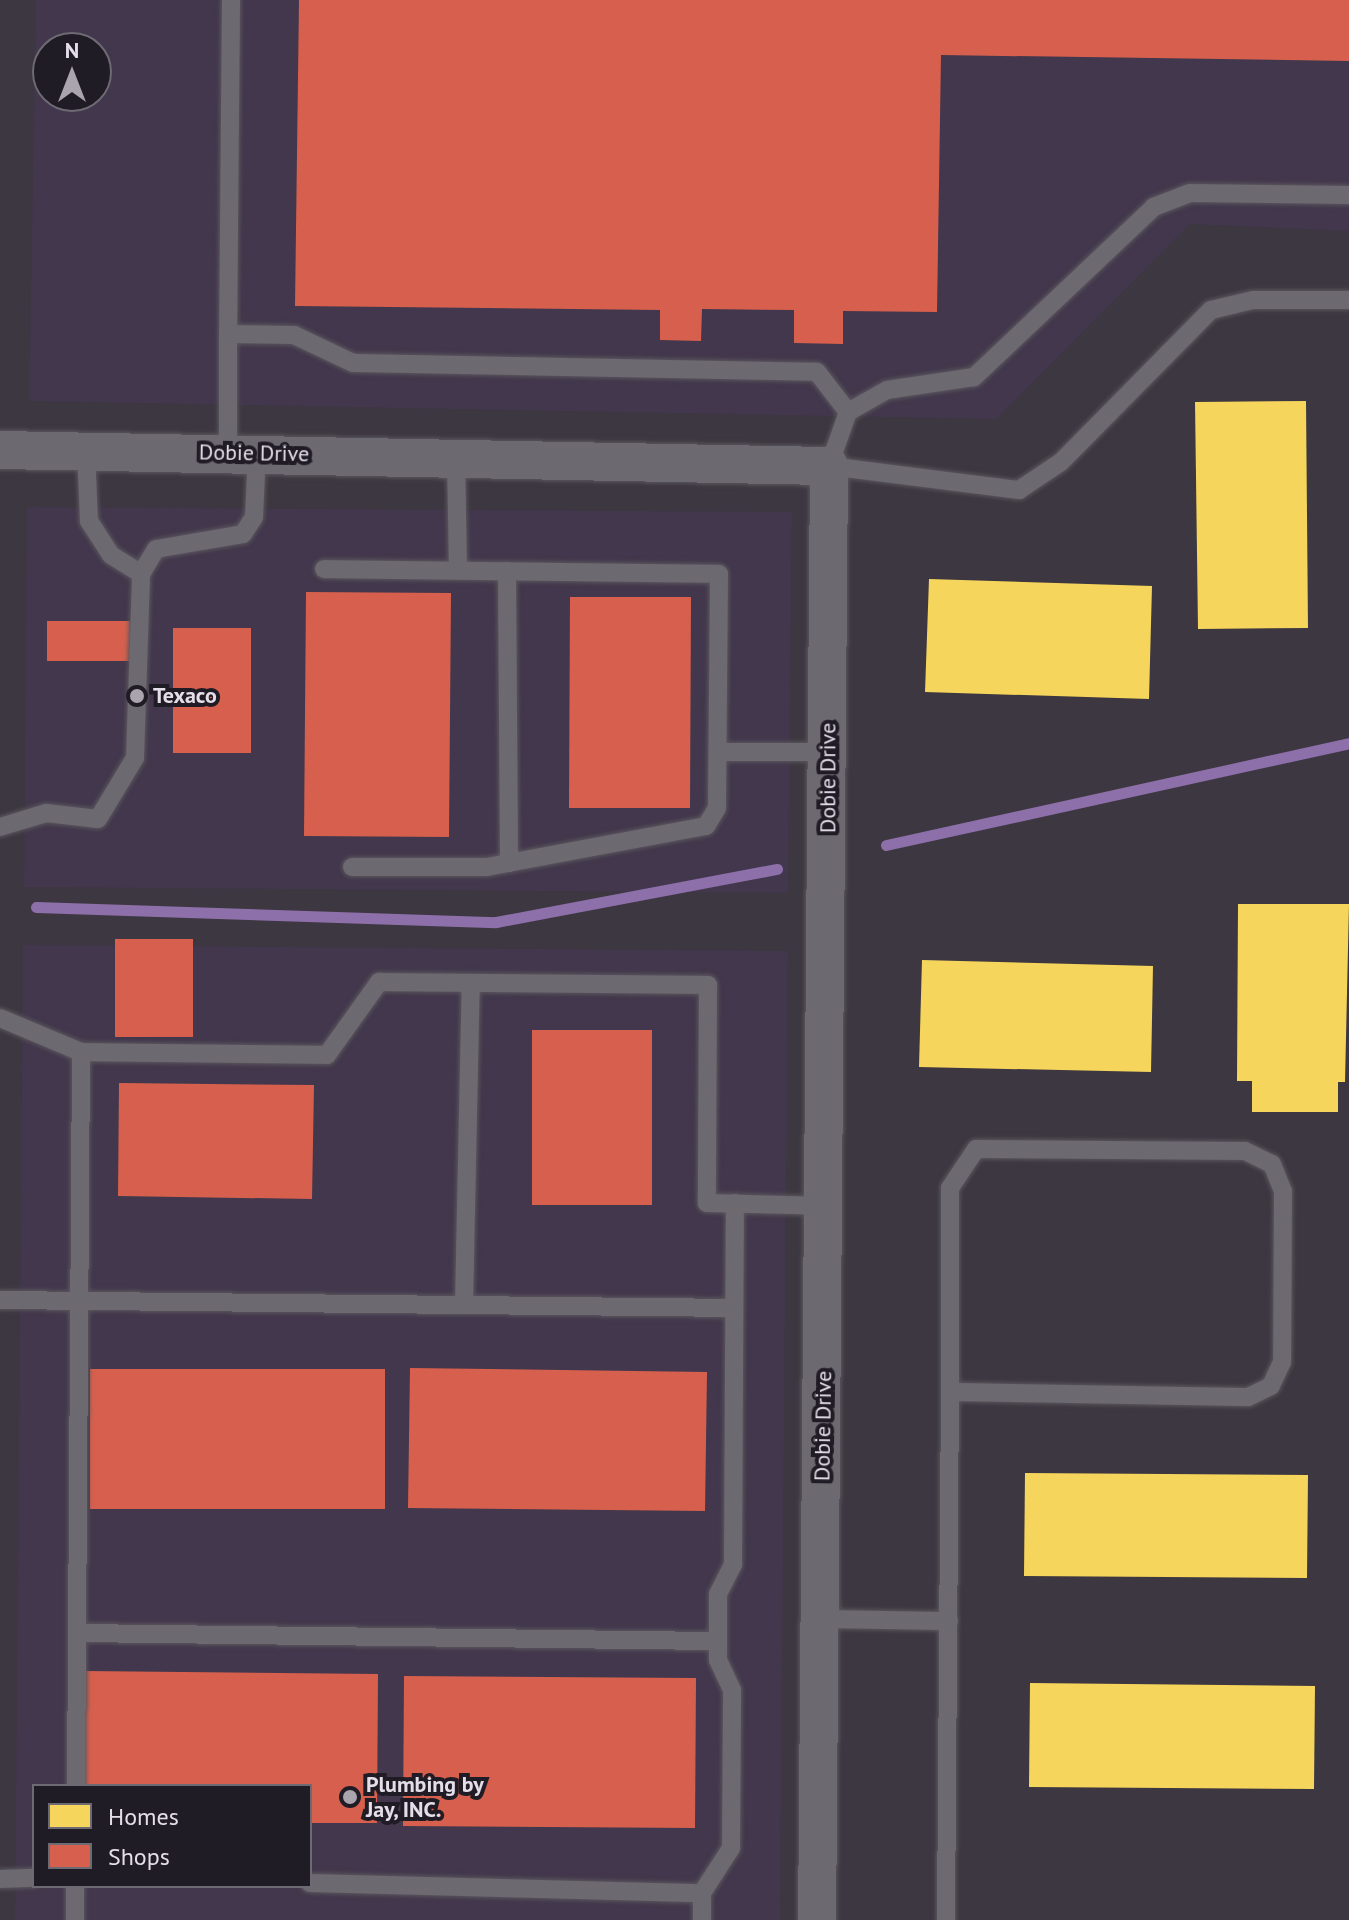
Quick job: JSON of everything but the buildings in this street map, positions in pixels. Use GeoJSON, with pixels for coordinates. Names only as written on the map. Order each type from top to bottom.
{"type":"FeatureCollection","features":[{"type":"Feature","properties":{"kind":"street","name":"Dobie Drive"},"geometry":{"type":"LineString","coordinates":[[0,450],[242,452],[829,466],[826,1206],[817,1920]]}},
{"type":"Feature","properties":{"kind":"lane"},"geometry":{"type":"LineString","coordinates":[[0,827],[46,813],[98,819],[135,758],[141,574],[156,549],[243,534],[254,517],[242,452],[228,334],[231,0]]}},
{"type":"Feature","properties":{"kind":"lane"},"geometry":{"type":"LineString","coordinates":[[1349,195],[1190,193],[1154,207],[974,377],[887,390],[848,412],[829,466],[1019,490],[1061,462],[1211,310],[1253,300],[1349,300]]}},
{"type":"Feature","properties":{"kind":"lane"},"geometry":{"type":"LineString","coordinates":[[228,334],[294,335],[353,363],[817,372],[848,412]]}},
{"type":"Feature","properties":{"kind":"lane"},"geometry":{"type":"LineString","coordinates":[[86,450],[89,521],[111,555],[141,574]]}},
{"type":"Feature","properties":{"kind":"lane"},"geometry":{"type":"LineString","coordinates":[[456,457],[458,570]]}},
{"type":"Feature","properties":{"kind":"lane"},"geometry":{"type":"LineString","coordinates":[[324,569],[719,574],[717,808],[706,826],[509,863],[352,867]]}},
{"type":"Feature","properties":{"kind":"lane"},"geometry":{"type":"LineString","coordinates":[[507,571],[509,863]]}},
{"type":"Feature","properties":{"kind":"lane"},"geometry":{"type":"LineString","coordinates":[[718,752],[828,752]]}},
{"type":"Feature","properties":{"kind":"lane"},"geometry":{"type":"LineString","coordinates":[[0,1018],[81,1052],[327,1055],[379,982],[708,985],[707,1203],[826,1206]]}},
{"type":"Feature","properties":{"kind":"lane"},"geometry":{"type":"LineString","coordinates":[[464,1305],[471,983]]}},
{"type":"Feature","properties":{"kind":"lane"},"geometry":{"type":"LineString","coordinates":[[76,1784],[81,1052]]}},
{"type":"Feature","properties":{"kind":"lane"},"geometry":{"type":"LineString","coordinates":[[946,1920],[950,1188],[976,1149],[1245,1151],[1272,1164],[1283,1191],[1282,1362],[1271,1386],[1248,1397],[950,1392]]}},
{"type":"Feature","properties":{"kind":"lane"},"geometry":{"type":"LineString","coordinates":[[702,1920],[702,1893],[731,1848],[732,1690],[718,1660],[718,1594],[733,1564],[735,1203]]}},
{"type":"Feature","properties":{"kind":"lane"},"geometry":{"type":"LineString","coordinates":[[0,1300],[734,1308]]}},
{"type":"Feature","properties":{"kind":"lane"},"geometry":{"type":"LineString","coordinates":[[820,1619],[949,1621]]}},
{"type":"Feature","properties":{"kind":"lane"},"geometry":{"type":"LineString","coordinates":[[77,1633],[718,1641]]}},
{"type":"Feature","properties":{"kind":"lane"},"geometry":{"type":"LineString","coordinates":[[0,1879],[32,1878]]}},
{"type":"Feature","properties":{"kind":"lane"},"geometry":{"type":"LineString","coordinates":[[312,1883],[702,1893]]}},
{"type":"Feature","properties":{"kind":"lane"},"geometry":{"type":"LineString","coordinates":[[75,1888],[75,1920]]}},
{"type":"Feature","properties":{"kind":"shaded area"},"geometry":{"type":"Polygon","coordinates":[[[36,0],[1349,0],[1349,231],[1190,224],[996,419],[29,401],[34,112],[112,112],[112,32],[35,32],[36,0]]]}},
{"type":"Feature","properties":{"kind":"shaded area"},"geometry":{"type":"Polygon","coordinates":[[[27,507],[792,512],[788,893],[24,887],[27,507]]]}},
{"type":"Feature","properties":{"kind":"shaded area"},"geometry":{"type":"Polygon","coordinates":[[[23,945],[788,951],[780,1920],[15,1920],[23,945]]]}},
{"type":"Feature","properties":{"kind":"waterway"},"geometry":{"type":"LineString","coordinates":[[886,845],[1349,743]]}},
{"type":"Feature","properties":{"kind":"waterway"},"geometry":{"type":"LineString","coordinates":[[36,907],[496,922],[777,869]]}},
{"type":"Feature","properties":{"kind":"place","name":"Texaco"},"geometry":{"type":"Point","coordinates":[137,696]}},
{"type":"Feature","properties":{"kind":"place","name":"Plumbing by Jay, INC."},"geometry":{"type":"Point","coordinates":[350,1797]}}]}
